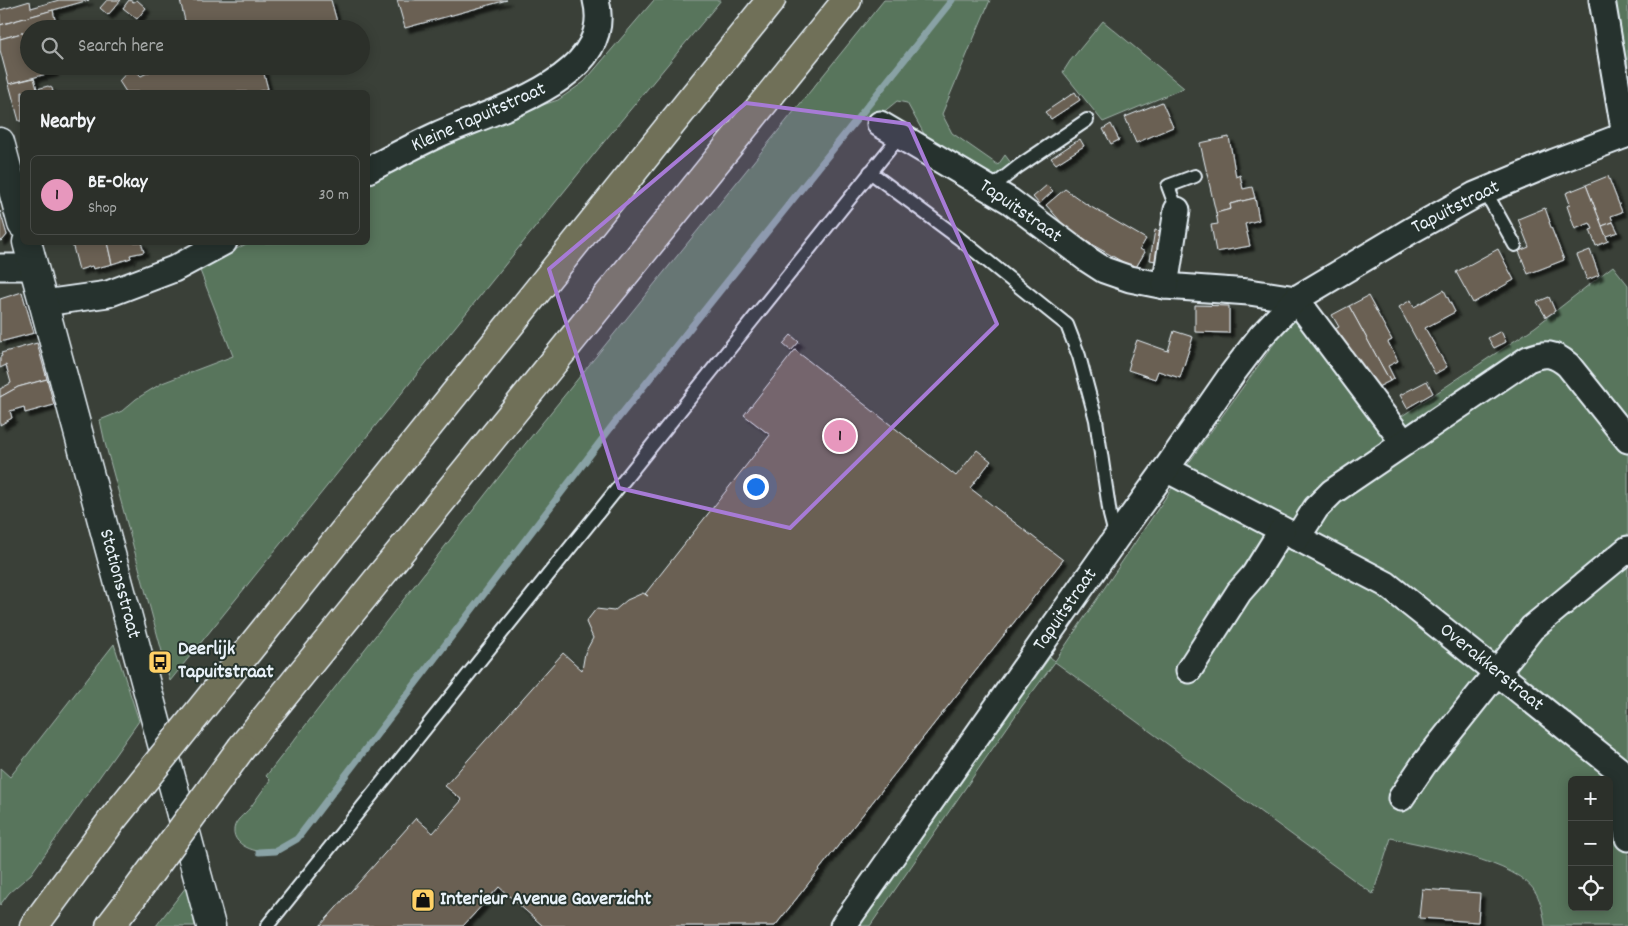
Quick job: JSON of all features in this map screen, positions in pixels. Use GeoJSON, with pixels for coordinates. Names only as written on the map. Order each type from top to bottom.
{"type":"FeatureCollection","features":[{"type":"Feature","properties":{"kind":"highway"},"geometry":{"type":"LineString","coordinates":[[34,926],[112,820],[771,0]]}},
{"type":"Feature","properties":{"kind":"highway"},"geometry":{"type":"LineString","coordinates":[[110,926],[242,747],[847,0]]}},
{"type":"Feature","properties":{"kind":"street","name":"Kleine Tapuitstraat"},"geometry":{"type":"LineString","coordinates":[[370,169],[439,134],[534,95],[560,80],[580,61],[592,42],[597,24],[598,7],[596,0]]}},
{"type":"Feature","properties":{"kind":"street","name":"Tapuitstraat"},"geometry":{"type":"LineString","coordinates":[[843,926],[1232,374],[1261,336],[1296,299],[1412,230],[1485,191],[1626,134],[1602,0]]}},
{"type":"Feature","properties":{"kind":"street","name":"Tapuitstraat"},"geometry":{"type":"LineString","coordinates":[[890,130],[1010,201],[1104,270],[1130,279],[1165,286],[1249,292],[1296,299]]}},
{"type":"Feature","properties":{"kind":"street"},"geometry":{"type":"LineString","coordinates":[[0,142],[20,217]]}},
{"type":"Feature","properties":{"kind":"street"},"geometry":{"type":"LineString","coordinates":[[1165,286],[1177,210]]}},
{"type":"Feature","properties":{"kind":"street"},"geometry":{"type":"LineString","coordinates":[[44,303],[108,294],[174,269],[218,245]]}},
{"type":"Feature","properties":{"kind":"street"},"geometry":{"type":"LineString","coordinates":[[0,267],[31,255]]}},
{"type":"Feature","properties":{"kind":"street","name":"Stationsstraat"},"geometry":{"type":"LineString","coordinates":[[31,255],[211,926]]}},
{"type":"Feature","properties":{"kind":"street"},"geometry":{"type":"LineString","coordinates":[[1296,299],[1404,443]]}},
{"type":"Feature","properties":{"kind":"street"},"geometry":{"type":"LineString","coordinates":[[1189,670],[1239,592],[1290,534],[1332,492],[1528,359],[1544,355],[1558,357],[1568,365],[1628,440]]}},
{"type":"Feature","properties":{"kind":"street","name":"Overakkerstraat"},"geometry":{"type":"LineString","coordinates":[[1166,469],[1386,584],[1626,773],[1621,801],[1628,838]]}},
{"type":"Feature","properties":{"kind":"street"},"geometry":{"type":"LineString","coordinates":[[1401,798],[1424,764],[1532,628],[1628,550]]}},
{"type":"Feature","properties":{"kind":"lane"},"geometry":{"type":"LineString","coordinates":[[990,189],[1019,166],[1087,120]]}},
{"type":"Feature","properties":{"kind":"lane"},"geometry":{"type":"LineString","coordinates":[[266,926],[870,172],[890,130]]}},
{"type":"Feature","properties":{"kind":"lane"},"geometry":{"type":"LineString","coordinates":[[870,172],[960,239],[1067,324],[1079,356],[1096,420],[1110,515],[1116,538]]}},
{"type":"Feature","properties":{"kind":"lane"},"geometry":{"type":"LineString","coordinates":[[1177,210],[1168,186],[1196,176]]}},
{"type":"Feature","properties":{"kind":"lane"},"geometry":{"type":"LineString","coordinates":[[1485,191],[1515,245]]}},
{"type":"Feature","properties":{"kind":"highlighted area"},"geometry":{"type":"Polygon","coordinates":[[[746,103],[909,124],[997,324],[790,528],[619,488],[549,269],[746,103]]]}},
{"type":"Feature","properties":{"kind":"green space"},"geometry":{"type":"Polygon","coordinates":[[[654,0],[721,0],[620,122],[170,681],[100,420],[122,411],[136,399],[162,383],[233,356],[199,268],[244,245],[370,245],[370,180],[470,129],[558,100],[584,82],[654,0]]]}},
{"type":"Feature","properties":{"kind":"green space"},"geometry":{"type":"Polygon","coordinates":[[[884,0],[990,0],[942,114],[952,133],[998,165],[1005,155],[1011,163],[999,177],[993,179],[928,141],[907,103],[897,101],[870,123],[862,112],[616,421],[297,839],[281,849],[270,852],[256,851],[243,845],[235,836],[235,826],[270,780],[266,776],[513,459],[884,0]]]}},
{"type":"Feature","properties":{"kind":"green space"},"geometry":{"type":"Polygon","coordinates":[[[1608,0],[1628,0],[1628,113],[1608,0]]]}},
{"type":"Feature","properties":{"kind":"green space"},"geometry":{"type":"Polygon","coordinates":[[[1103,21],[1184,88],[1103,122],[1063,72],[1103,21]]]}},
{"type":"Feature","properties":{"kind":"green space"},"geometry":{"type":"Polygon","coordinates":[[[1613,266],[1628,285],[1628,926],[1545,926],[1542,909],[1536,893],[1526,882],[1511,872],[1470,856],[1391,838],[1373,894],[1055,662],[1022,706],[870,926],[859,926],[1050,657],[1055,661],[1199,448],[1294,316],[1384,428],[1535,327],[1613,266]]]}},
{"type":"Feature","properties":{"kind":"green space"},"geometry":{"type":"Polygon","coordinates":[[[114,644],[139,721],[31,874],[9,893],[0,905],[0,768],[10,777],[114,644]]]}},
{"type":"Feature","properties":{"kind":"green space"},"geometry":{"type":"Polygon","coordinates":[[[186,887],[195,926],[156,926],[186,887]]]}},
{"type":"Feature","properties":{"kind":"building"},"geometry":{"type":"Polygon","coordinates":[[[59,0],[89,0],[0,25],[0,10],[30,1],[31,8],[59,0]]]}},
{"type":"Feature","properties":{"kind":"building"},"geometry":{"type":"Polygon","coordinates":[[[107,0],[121,0],[108,15],[100,8],[107,0]]]}},
{"type":"Feature","properties":{"kind":"building"},"geometry":{"type":"Polygon","coordinates":[[[129,0],[134,2],[137,0],[146,8],[137,19],[123,8],[129,0]]]}},
{"type":"Feature","properties":{"kind":"building"},"geometry":{"type":"Polygon","coordinates":[[[180,0],[331,0],[337,20],[185,20],[180,0]]]}},
{"type":"Feature","properties":{"kind":"building"},"geometry":{"type":"Polygon","coordinates":[[[397,0],[507,0],[405,28],[397,0]]]}},
{"type":"Feature","properties":{"kind":"building"},"geometry":{"type":"Polygon","coordinates":[[[53,10],[55,20],[20,20],[20,33],[0,39],[0,25],[53,10]]]}},
{"type":"Feature","properties":{"kind":"building"},"geometry":{"type":"Polygon","coordinates":[[[20,33],[20,75],[43,75],[9,84],[0,50],[0,39],[20,33]]]}},
{"type":"Feature","properties":{"kind":"building"},"geometry":{"type":"Polygon","coordinates":[[[125,75],[264,75],[268,89],[125,90],[119,81],[125,75]]]}},
{"type":"Feature","properties":{"kind":"building"},"geometry":{"type":"Polygon","coordinates":[[[34,78],[37,89],[48,86],[52,90],[20,90],[19,121],[9,84],[34,78]]]}},
{"type":"Feature","properties":{"kind":"building"},"geometry":{"type":"Polygon","coordinates":[[[1075,92],[1080,100],[1051,119],[1045,112],[1075,92]]]}},
{"type":"Feature","properties":{"kind":"building"},"geometry":{"type":"Polygon","coordinates":[[[1162,102],[1173,127],[1136,143],[1125,117],[1162,102]]]}},
{"type":"Feature","properties":{"kind":"building"},"geometry":{"type":"Polygon","coordinates":[[[1111,124],[1119,140],[1111,144],[1103,129],[1111,124]]]}},
{"type":"Feature","properties":{"kind":"building"},"geometry":{"type":"Polygon","coordinates":[[[1229,137],[1236,177],[1240,175],[1243,189],[1252,187],[1255,198],[1230,204],[1231,209],[1216,213],[1200,143],[1229,137]]]}},
{"type":"Feature","properties":{"kind":"building"},"geometry":{"type":"Polygon","coordinates":[[[1080,139],[1084,146],[1056,164],[1051,158],[1080,139]]]}},
{"type":"Feature","properties":{"kind":"building"},"geometry":{"type":"Polygon","coordinates":[[[1608,176],[1622,212],[1611,216],[1613,222],[1602,226],[1586,185],[1608,176]]]}},
{"type":"Feature","properties":{"kind":"building"},"geometry":{"type":"Polygon","coordinates":[[[1047,185],[1053,191],[1039,204],[1033,197],[1047,185]]]}},
{"type":"Feature","properties":{"kind":"building"},"geometry":{"type":"Polygon","coordinates":[[[1586,185],[1608,241],[1596,246],[1590,230],[1593,229],[1590,223],[1575,229],[1567,206],[1570,204],[1566,193],[1586,185]]]}},
{"type":"Feature","properties":{"kind":"building"},"geometry":{"type":"Polygon","coordinates":[[[1065,189],[1086,204],[1146,239],[1140,249],[1145,252],[1135,269],[1070,232],[1046,205],[1065,189]]]}},
{"type":"Feature","properties":{"kind":"building"},"geometry":{"type":"Polygon","coordinates":[[[1255,198],[1259,220],[1245,224],[1250,246],[1216,252],[1211,225],[1218,224],[1216,213],[1231,209],[1230,204],[1255,198]]]}},
{"type":"Feature","properties":{"kind":"building"},"geometry":{"type":"Polygon","coordinates":[[[1545,208],[1564,260],[1528,274],[1519,251],[1529,247],[1518,219],[1545,208]]]}},
{"type":"Feature","properties":{"kind":"building"},"geometry":{"type":"Polygon","coordinates":[[[0,211],[7,235],[0,241],[0,211]]]}},
{"type":"Feature","properties":{"kind":"building"},"geometry":{"type":"Polygon","coordinates":[[[1613,222],[1618,232],[1606,236],[1602,226],[1613,222]]]}},
{"type":"Feature","properties":{"kind":"building"},"geometry":{"type":"Polygon","coordinates":[[[1155,230],[1167,232],[1162,262],[1150,260],[1155,230]]]}},
{"type":"Feature","properties":{"kind":"building"},"geometry":{"type":"Polygon","coordinates":[[[73,245],[108,245],[112,264],[93,269],[92,266],[79,270],[73,245]]]}},
{"type":"Feature","properties":{"kind":"building"},"geometry":{"type":"Polygon","coordinates":[[[108,245],[142,245],[144,252],[130,255],[131,258],[112,264],[108,245]]]}},
{"type":"Feature","properties":{"kind":"building"},"geometry":{"type":"Polygon","coordinates":[[[1498,249],[1514,280],[1473,303],[1456,272],[1498,249]]]}},
{"type":"Feature","properties":{"kind":"building"},"geometry":{"type":"Polygon","coordinates":[[[1590,250],[1599,275],[1587,280],[1577,255],[1590,250]]]}},
{"type":"Feature","properties":{"kind":"building"},"geometry":{"type":"Polygon","coordinates":[[[1444,290],[1455,312],[1425,328],[1447,367],[1435,374],[1399,307],[1411,300],[1414,307],[1444,290]]]}},
{"type":"Feature","properties":{"kind":"building"},"geometry":{"type":"Polygon","coordinates":[[[22,292],[34,333],[0,342],[0,299],[22,292]]]}},
{"type":"Feature","properties":{"kind":"building"},"geometry":{"type":"Polygon","coordinates":[[[1368,296],[1392,340],[1388,342],[1398,361],[1388,366],[1394,378],[1390,381],[1349,306],[1368,296]]]}},
{"type":"Feature","properties":{"kind":"building"},"geometry":{"type":"Polygon","coordinates":[[[1549,297],[1555,311],[1546,317],[1537,302],[1549,297]]]}},
{"type":"Feature","properties":{"kind":"building"},"geometry":{"type":"Polygon","coordinates":[[[1195,305],[1229,306],[1229,333],[1195,332],[1195,305]]]}},
{"type":"Feature","properties":{"kind":"building"},"geometry":{"type":"Polygon","coordinates":[[[1349,306],[1390,381],[1372,390],[1358,371],[1335,329],[1339,327],[1332,315],[1349,306]]]}},
{"type":"Feature","properties":{"kind":"building"},"geometry":{"type":"Polygon","coordinates":[[[1174,331],[1193,337],[1180,378],[1158,371],[1155,379],[1128,370],[1137,340],[1168,351],[1174,331]]]}},
{"type":"Feature","properties":{"kind":"building"},"geometry":{"type":"Polygon","coordinates":[[[1501,331],[1506,342],[1494,348],[1488,338],[1501,331]]]}},
{"type":"Feature","properties":{"kind":"building"},"geometry":{"type":"Polygon","coordinates":[[[791,335],[799,342],[791,351],[783,344],[791,335]]]}},
{"type":"Feature","properties":{"kind":"building"},"geometry":{"type":"Polygon","coordinates":[[[37,343],[47,379],[18,387],[0,397],[0,389],[11,383],[6,365],[0,368],[1,353],[37,343]]]}},
{"type":"Feature","properties":{"kind":"building"},"geometry":{"type":"Polygon","coordinates":[[[795,350],[956,476],[977,450],[991,461],[970,488],[1063,560],[775,926],[543,926],[499,887],[463,926],[320,926],[416,818],[433,833],[462,800],[445,786],[563,653],[582,670],[585,653],[593,638],[586,622],[596,609],[614,611],[627,600],[643,593],[648,596],[645,594],[770,435],[744,415],[795,350]]]}},
{"type":"Feature","properties":{"kind":"building"},"geometry":{"type":"Polygon","coordinates":[[[47,379],[54,405],[25,413],[24,407],[10,411],[12,418],[0,425],[0,397],[18,387],[47,379]]]}},
{"type":"Feature","properties":{"kind":"building"},"geometry":{"type":"Polygon","coordinates":[[[1427,381],[1433,393],[1407,408],[1400,395],[1427,381]]]}},
{"type":"Feature","properties":{"kind":"building"},"geometry":{"type":"Polygon","coordinates":[[[1422,889],[1480,893],[1478,922],[1419,918],[1422,889]]]}},
{"type":"Feature","properties":{"kind":"waterway"},"geometry":{"type":"LineString","coordinates":[[259,852],[276,851],[297,839],[616,421],[952,0]]}},
{"type":"Feature","properties":{"kind":"place","name":"BE-Okay"},"geometry":{"type":"Point","coordinates":[840,436]}},
{"type":"Feature","properties":{"kind":"place","name":"Deerlijk Tapuitstraat"},"geometry":{"type":"Point","coordinates":[160,662]}},
{"type":"Feature","properties":{"kind":"place","name":"Interieur Avenue Gaverzicht"},"geometry":{"type":"Point","coordinates":[423,900]}}]}
